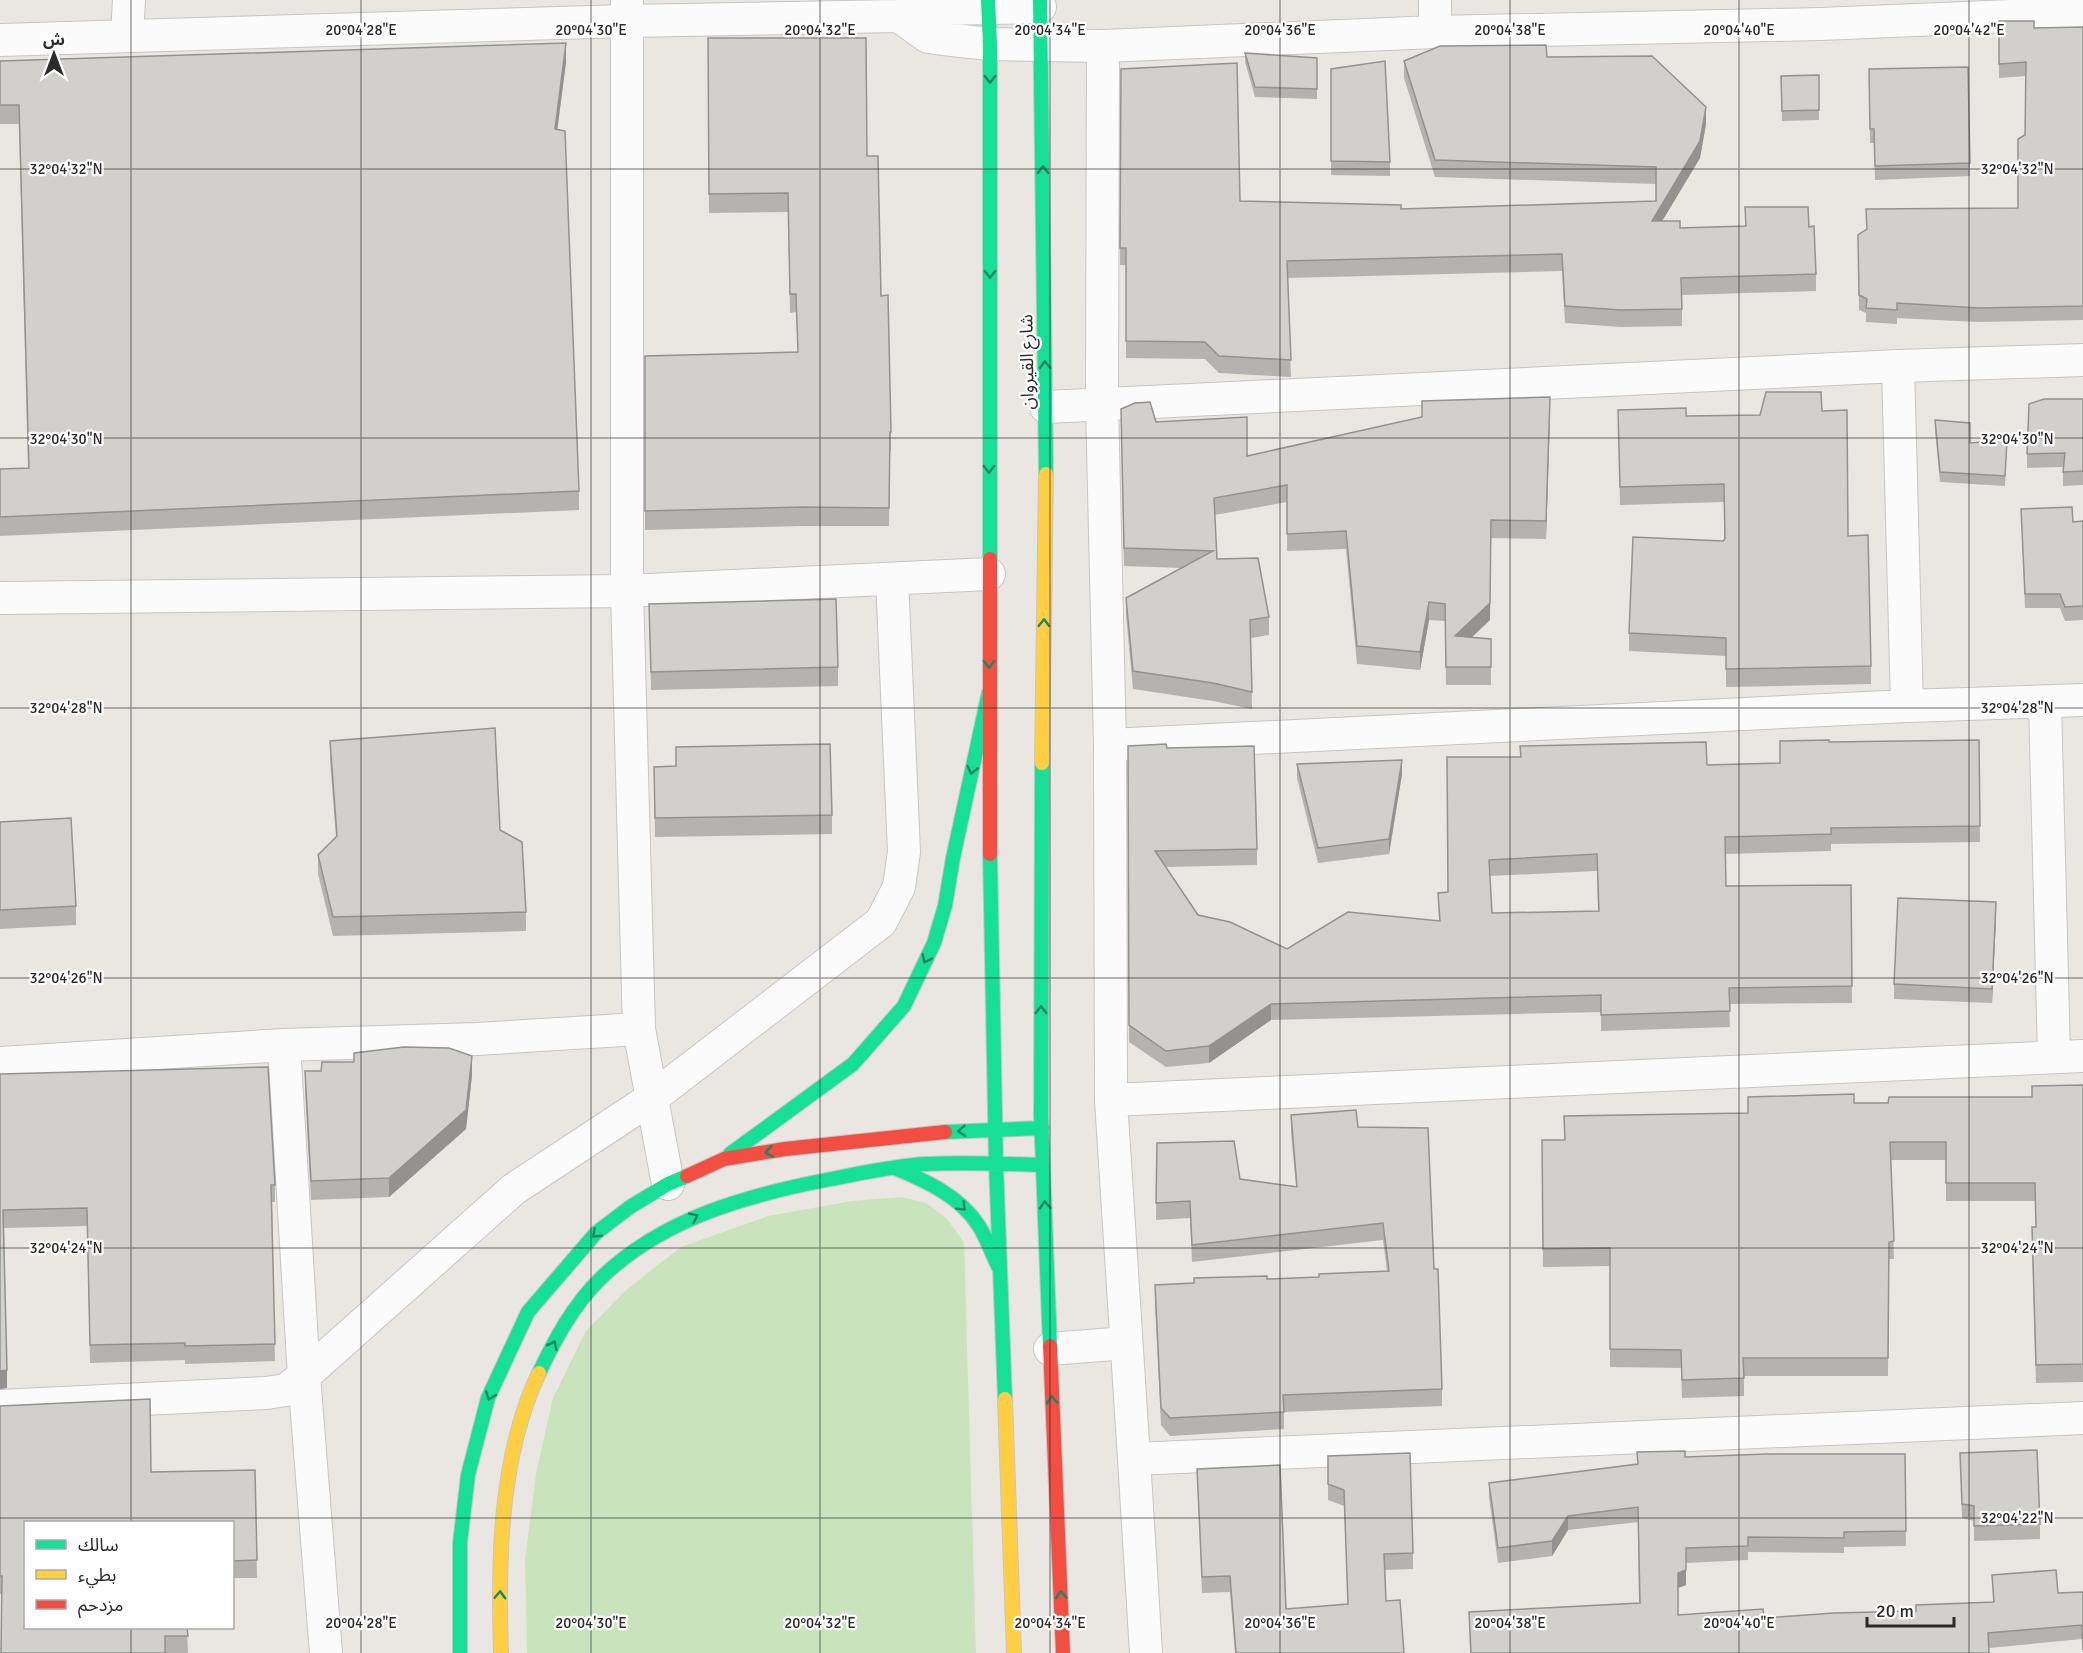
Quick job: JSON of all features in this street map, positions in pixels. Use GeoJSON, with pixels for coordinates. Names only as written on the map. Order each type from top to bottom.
{"type":"FeatureCollection","features":[{"type":"Feature","properties":{"kind":"main road"},"geometry":{"type":"LineString","coordinates":[[988,4],[990,44],[989,692],[995,1130],[1014,1653]]}},
{"type":"Feature","properties":{"kind":"main road","name":"شارع القيروان"},"geometry":{"type":"LineString","coordinates":[[1040,4],[1046,407],[1042,723],[1042,1128],[1064,1653]]}},
{"type":"Feature","properties":{"kind":"main road"},"geometry":{"type":"LineString","coordinates":[[460,1653],[460,1544],[468,1475],[488,1398],[528,1312],[596,1233],[630,1207],[668,1184],[724,1159],[853,1064],[904,1006],[934,943],[945,906],[953,858],[989,692]]}},
{"type":"Feature","properties":{"kind":"main road"},"geometry":{"type":"LineString","coordinates":[[724,1159],[861,1140],[924,1134],[1042,1128]]}},
{"type":"Feature","properties":{"kind":"main road"},"geometry":{"type":"LineString","coordinates":[[501,1653],[499,1615],[502,1531],[510,1463],[529,1395],[561,1330],[601,1279],[653,1237],[699,1214],[786,1187],[894,1167],[926,1164],[1043,1165]]}},
{"type":"Feature","properties":{"kind":"main road"},"geometry":{"type":"LineString","coordinates":[[894,1167],[934,1186],[952,1198],[978,1224],[999,1268]]}},
{"type":"Feature","properties":{"kind":"street"},"geometry":{"type":"LineString","coordinates":[[127,35],[129,0]]}},
{"type":"Feature","properties":{"kind":"street"},"geometry":{"type":"LineString","coordinates":[[1435,0],[1435,32]]}},
{"type":"Feature","properties":{"kind":"street"},"geometry":{"type":"LineString","coordinates":[[0,40],[627,11],[899,16],[933,9],[988,4],[1040,4]]}},
{"type":"Feature","properties":{"kind":"street"},"geometry":{"type":"LineString","coordinates":[[627,11],[627,591],[639,1029],[668,1184]]}},
{"type":"Feature","properties":{"kind":"street"},"geometry":{"type":"LineString","coordinates":[[899,16],[928,37],[990,44],[1103,46],[1820,12],[2083,13]]}},
{"type":"Feature","properties":{"kind":"street"},"geometry":{"type":"LineString","coordinates":[[1103,46],[1102,404],[1110,745],[1111,1100],[1146,1653]]}},
{"type":"Feature","properties":{"kind":"street"},"geometry":{"type":"LineString","coordinates":[[1046,407],[1898,366],[2083,360]]}},
{"type":"Feature","properties":{"kind":"street"},"geometry":{"type":"LineString","coordinates":[[1898,366],[1907,706]]}},
{"type":"Feature","properties":{"kind":"street"},"geometry":{"type":"LineString","coordinates":[[0,598],[627,591],[989,574]]}},
{"type":"Feature","properties":{"kind":"street"},"geometry":{"type":"LineString","coordinates":[[0,1406],[266,1393],[286,1390],[514,1189],[652,1098],[881,922],[899,887],[904,852],[892,579]]}},
{"type":"Feature","properties":{"kind":"street"},"geometry":{"type":"LineString","coordinates":[[1110,745],[1907,706],[2083,700]]}},
{"type":"Feature","properties":{"kind":"street"},"geometry":{"type":"LineString","coordinates":[[1111,1100],[2068,1057],[2045,702]]}},
{"type":"Feature","properties":{"kind":"street"},"geometry":{"type":"LineString","coordinates":[[0,1063],[284,1045],[477,1039],[639,1029]]}},
{"type":"Feature","properties":{"kind":"street"},"geometry":{"type":"LineString","coordinates":[[284,1045],[304,1376],[326,1653]]}},
{"type":"Feature","properties":{"kind":"street"},"geometry":{"type":"LineString","coordinates":[[1050,1349],[1126,1343]]}},
{"type":"Feature","properties":{"kind":"street"},"geometry":{"type":"LineString","coordinates":[[1134,1460],[2083,1418]]}},
{"type":"Feature","properties":{"kind":"green space"},"geometry":{"type":"Polygon","coordinates":[[[902,1197],[926,1203],[947,1219],[964,1242],[976,1653],[527,1653],[525,1560],[536,1474],[553,1398],[586,1331],[626,1290],[681,1247],[768,1216],[852,1201],[902,1197]]]}},
{"type":"Feature","properties":{"kind":"building"},"geometry":{"type":"Polygon","coordinates":[[[1999,21],[2034,21],[2034,28],[2083,27],[2083,306],[1978,308],[1897,303],[1897,310],[1866,308],[1867,299],[1859,295],[1858,235],[1867,229],[1866,209],[2018,208],[2018,139],[2025,135],[2026,62],[1999,64],[1999,21]]]}},
{"type":"Feature","properties":{"kind":"building"},"geometry":{"type":"Polygon","coordinates":[[[708,38],[866,38],[867,156],[878,156],[881,296],[888,295],[891,432],[889,508],[802,507],[645,511],[645,356],[798,352],[796,294],[790,294],[788,193],[709,194],[708,38]]]}},
{"type":"Feature","properties":{"kind":"building"},"geometry":{"type":"Polygon","coordinates":[[[566,43],[555,129],[565,131],[579,491],[0,517],[0,469],[29,468],[19,105],[0,105],[0,61],[566,43]]]}},
{"type":"Feature","properties":{"kind":"building"},"geometry":{"type":"Polygon","coordinates":[[[1546,45],[1547,57],[1652,56],[1706,107],[1700,141],[1652,221],[1680,221],[1680,228],[1746,226],[1745,207],[1808,207],[1809,227],[1814,226],[1816,274],[1681,278],[1682,309],[1621,310],[1565,306],[1562,254],[1287,261],[1291,360],[1219,356],[1205,342],[1126,341],[1126,248],[1120,248],[1121,69],[1237,63],[1240,201],[1401,205],[1401,209],[1656,201],[1656,167],[1435,160],[1404,61],[1440,46],[1546,45]]]}},
{"type":"Feature","properties":{"kind":"building"},"geometry":{"type":"Polygon","coordinates":[[[1245,53],[1317,58],[1317,89],[1255,87],[1245,53]]]}},
{"type":"Feature","properties":{"kind":"building"},"geometry":{"type":"Polygon","coordinates":[[[1385,61],[1390,162],[1331,161],[1331,69],[1385,61]]]}},
{"type":"Feature","properties":{"kind":"building"},"geometry":{"type":"Polygon","coordinates":[[[1968,67],[1970,163],[1875,166],[1874,129],[1870,129],[1869,69],[1968,67]]]}},
{"type":"Feature","properties":{"kind":"building"},"geometry":{"type":"Polygon","coordinates":[[[1819,75],[1819,110],[1782,111],[1781,76],[1819,75]]]}},
{"type":"Feature","properties":{"kind":"building"},"geometry":{"type":"Polygon","coordinates":[[[1766,392],[1821,392],[1822,411],[1847,410],[1848,536],[1868,535],[1871,666],[1726,669],[1726,638],[1629,633],[1633,537],[1723,541],[1725,539],[1724,484],[1620,487],[1618,410],[1686,408],[1686,416],[1760,415],[1766,392]]]}},
{"type":"Feature","properties":{"kind":"building"},"geometry":{"type":"Polygon","coordinates":[[[1550,397],[1546,521],[1491,520],[1490,603],[1455,636],[1491,639],[1491,667],[1446,667],[1445,604],[1429,602],[1420,652],[1357,646],[1346,531],[1287,534],[1287,485],[1214,498],[1217,559],[1258,558],[1269,617],[1250,620],[1252,692],[1213,683],[1133,671],[1126,598],[1213,551],[1124,548],[1121,409],[1135,403],[1150,402],[1156,422],[1247,417],[1247,456],[1422,417],[1422,401],[1550,397]]]}},
{"type":"Feature","properties":{"kind":"building"},"geometry":{"type":"Polygon","coordinates":[[[2044,399],[2083,399],[2083,471],[2063,472],[2065,453],[2027,454],[2029,404],[2044,399]]]}},
{"type":"Feature","properties":{"kind":"building"},"geometry":{"type":"Polygon","coordinates":[[[1935,420],[1970,423],[1970,443],[2007,440],[2005,476],[1940,472],[1935,420]]]}},
{"type":"Feature","properties":{"kind":"building"},"geometry":{"type":"Polygon","coordinates":[[[2072,507],[2073,522],[2083,521],[2083,606],[2065,607],[2060,594],[2025,594],[2021,509],[2072,507]]]}},
{"type":"Feature","properties":{"kind":"building"},"geometry":{"type":"Polygon","coordinates":[[[836,599],[838,667],[651,672],[649,604],[836,599]]]}},
{"type":"Feature","properties":{"kind":"building"},"geometry":{"type":"Polygon","coordinates":[[[495,728],[500,830],[522,842],[526,912],[333,917],[318,855],[337,836],[330,741],[495,728]]]}},
{"type":"Feature","properties":{"kind":"building"},"geometry":{"type":"Polygon","coordinates":[[[1979,740],[1980,826],[1831,828],[1831,834],[1725,837],[1726,886],[1851,885],[1852,986],[1729,988],[1730,1011],[1601,1015],[1601,995],[1271,1004],[1209,1046],[1166,1051],[1129,1025],[1128,746],[1166,744],[1167,748],[1254,746],[1257,849],[1155,851],[1198,915],[1230,922],[1287,949],[1348,912],[1440,921],[1438,893],[1448,892],[1447,757],[1521,757],[1520,746],[1706,742],[1707,765],[1780,763],[1780,741],[1979,740]],[[1597,854],[1489,860],[1492,913],[1599,911],[1597,854]]]}},
{"type":"Feature","properties":{"kind":"building"},"geometry":{"type":"Polygon","coordinates":[[[830,744],[832,815],[655,818],[654,767],[676,766],[676,747],[830,744]]]}},
{"type":"Feature","properties":{"kind":"building"},"geometry":{"type":"Polygon","coordinates":[[[1402,760],[1389,839],[1318,848],[1297,764],[1402,760]]]}},
{"type":"Feature","properties":{"kind":"building"},"geometry":{"type":"Polygon","coordinates":[[[71,818],[76,906],[0,910],[0,822],[71,818]]]}},
{"type":"Feature","properties":{"kind":"building"},"geometry":{"type":"Polygon","coordinates":[[[1898,898],[1996,902],[1992,989],[1894,984],[1898,898]]]}},
{"type":"Feature","properties":{"kind":"building"},"geometry":{"type":"Polygon","coordinates":[[[404,1047],[449,1048],[472,1056],[466,1110],[389,1178],[311,1181],[305,1071],[321,1071],[322,1062],[354,1062],[354,1053],[404,1047]]]}},
{"type":"Feature","properties":{"kind":"building"},"geometry":{"type":"Polygon","coordinates":[[[268,1067],[275,1185],[271,1185],[275,1344],[90,1345],[87,1208],[3,1210],[7,1370],[0,1371],[0,1074],[268,1067]]]}},
{"type":"Feature","properties":{"kind":"building"},"geometry":{"type":"Polygon","coordinates":[[[2083,1085],[2083,1364],[2036,1365],[2032,1227],[2036,1227],[2035,1183],[1946,1183],[1946,1142],[1890,1142],[1894,1241],[1889,1242],[1888,1358],[1743,1358],[1744,1378],[1682,1380],[1681,1350],[1610,1349],[1610,1248],[1543,1249],[1542,1140],[1565,1140],[1564,1116],[1748,1113],[1748,1097],[1854,1094],[1854,1103],[1888,1103],[1889,1097],[2032,1097],[2032,1086],[2083,1085]]]}},
{"type":"Feature","properties":{"kind":"building"},"geometry":{"type":"Polygon","coordinates":[[[1356,1110],[1358,1127],[1428,1128],[1434,1269],[1438,1269],[1442,1389],[1283,1395],[1284,1412],[1170,1418],[1161,1408],[1155,1285],[1194,1283],[1194,1278],[1267,1276],[1267,1279],[1389,1271],[1383,1223],[1192,1245],[1190,1201],[1156,1203],[1157,1143],[1234,1141],[1240,1179],[1297,1187],[1291,1115],[1356,1110]]]}},
{"type":"Feature","properties":{"kind":"building"},"geometry":{"type":"Polygon","coordinates":[[[150,1399],[151,1472],[255,1470],[257,1560],[234,1561],[234,1521],[24,1521],[24,1629],[187,1629],[188,1636],[165,1636],[165,1653],[1,1653],[0,1406],[150,1399]]]}},
{"type":"Feature","properties":{"kind":"building"},"geometry":{"type":"Polygon","coordinates":[[[2037,1450],[2040,1524],[1974,1526],[1974,1506],[1962,1504],[1960,1453],[2037,1450]]]}},
{"type":"Feature","properties":{"kind":"building"},"geometry":{"type":"Polygon","coordinates":[[[1685,1451],[1685,1457],[1767,1454],[1905,1454],[1906,1531],[1844,1532],[1844,1538],[1748,1537],[1748,1546],[1686,1548],[1686,1570],[1678,1573],[1678,1615],[1763,1609],[1764,1618],[1916,1611],[1916,1605],[1994,1602],[1992,1575],[2056,1570],[2058,1593],[2083,1592],[2083,1650],[2082,1625],[1988,1633],[1989,1653],[1471,1653],[1469,1612],[1640,1603],[1638,1507],[1568,1516],[1552,1541],[1498,1548],[1489,1483],[1638,1464],[1637,1452],[1685,1451]]]}},
{"type":"Feature","properties":{"kind":"building"},"geometry":{"type":"Polygon","coordinates":[[[1410,1453],[1413,1553],[1384,1554],[1386,1601],[1400,1600],[1404,1653],[1236,1653],[1230,1576],[1202,1577],[1197,1469],[1280,1465],[1286,1609],[1348,1604],[1344,1490],[1328,1484],[1328,1456],[1410,1453]]]}},
{"type":"Feature","properties":{"kind":"traffic: fast"},"geometry":{"type":"LineString","coordinates":[[988,0],[990,44],[990,559]]}},
{"type":"Feature","properties":{"kind":"traffic: fast"},"geometry":{"type":"LineString","coordinates":[[1040,0],[1046,474]]}},
{"type":"Feature","properties":{"kind":"traffic: fast"},"geometry":{"type":"LineString","coordinates":[[730,1154],[853,1064],[904,1006],[934,943],[945,906],[953,858],[989,692]]}},
{"type":"Feature","properties":{"kind":"traffic: fast"},"geometry":{"type":"LineString","coordinates":[[1042,763],[1041,1116],[1050,1346]]}},
{"type":"Feature","properties":{"kind":"traffic: fast"},"geometry":{"type":"LineString","coordinates":[[990,854],[996,1164],[1005,1399]]}},
{"type":"Feature","properties":{"kind":"traffic: fast"},"geometry":{"type":"LineString","coordinates":[[945,1132],[1042,1128]]}},
{"type":"Feature","properties":{"kind":"traffic: fast"},"geometry":{"type":"LineString","coordinates":[[539,1373],[566,1322],[601,1278],[651,1239],[708,1212],[800,1185],[901,1166],[954,1163],[1043,1165]]}},
{"type":"Feature","properties":{"kind":"traffic: fast"},"geometry":{"type":"LineString","coordinates":[[895,1168],[930,1184],[962,1206],[985,1236],[999,1268]]}},
{"type":"Feature","properties":{"kind":"traffic: fast"},"geometry":{"type":"LineString","coordinates":[[460,1653],[460,1543],[468,1475],[488,1398],[528,1312],[596,1233],[630,1207],[668,1184],[687,1176]]}},
{"type":"Feature","properties":{"kind":"traffic: slow"},"geometry":{"type":"LineString","coordinates":[[1042,763],[1046,474]]}},
{"type":"Feature","properties":{"kind":"traffic: slow"},"geometry":{"type":"LineString","coordinates":[[501,1653],[500,1583],[504,1510],[516,1439],[539,1373]]}},
{"type":"Feature","properties":{"kind":"traffic: slow"},"geometry":{"type":"LineString","coordinates":[[1005,1399],[1014,1653]]}},
{"type":"Feature","properties":{"kind":"traffic: jam"},"geometry":{"type":"LineString","coordinates":[[990,559],[990,854]]}},
{"type":"Feature","properties":{"kind":"traffic: jam"},"geometry":{"type":"LineString","coordinates":[[687,1176],[724,1159],[785,1149],[945,1132]]}},
{"type":"Feature","properties":{"kind":"traffic: jam"},"geometry":{"type":"LineString","coordinates":[[1050,1346],[1063,1653]]}}]}
